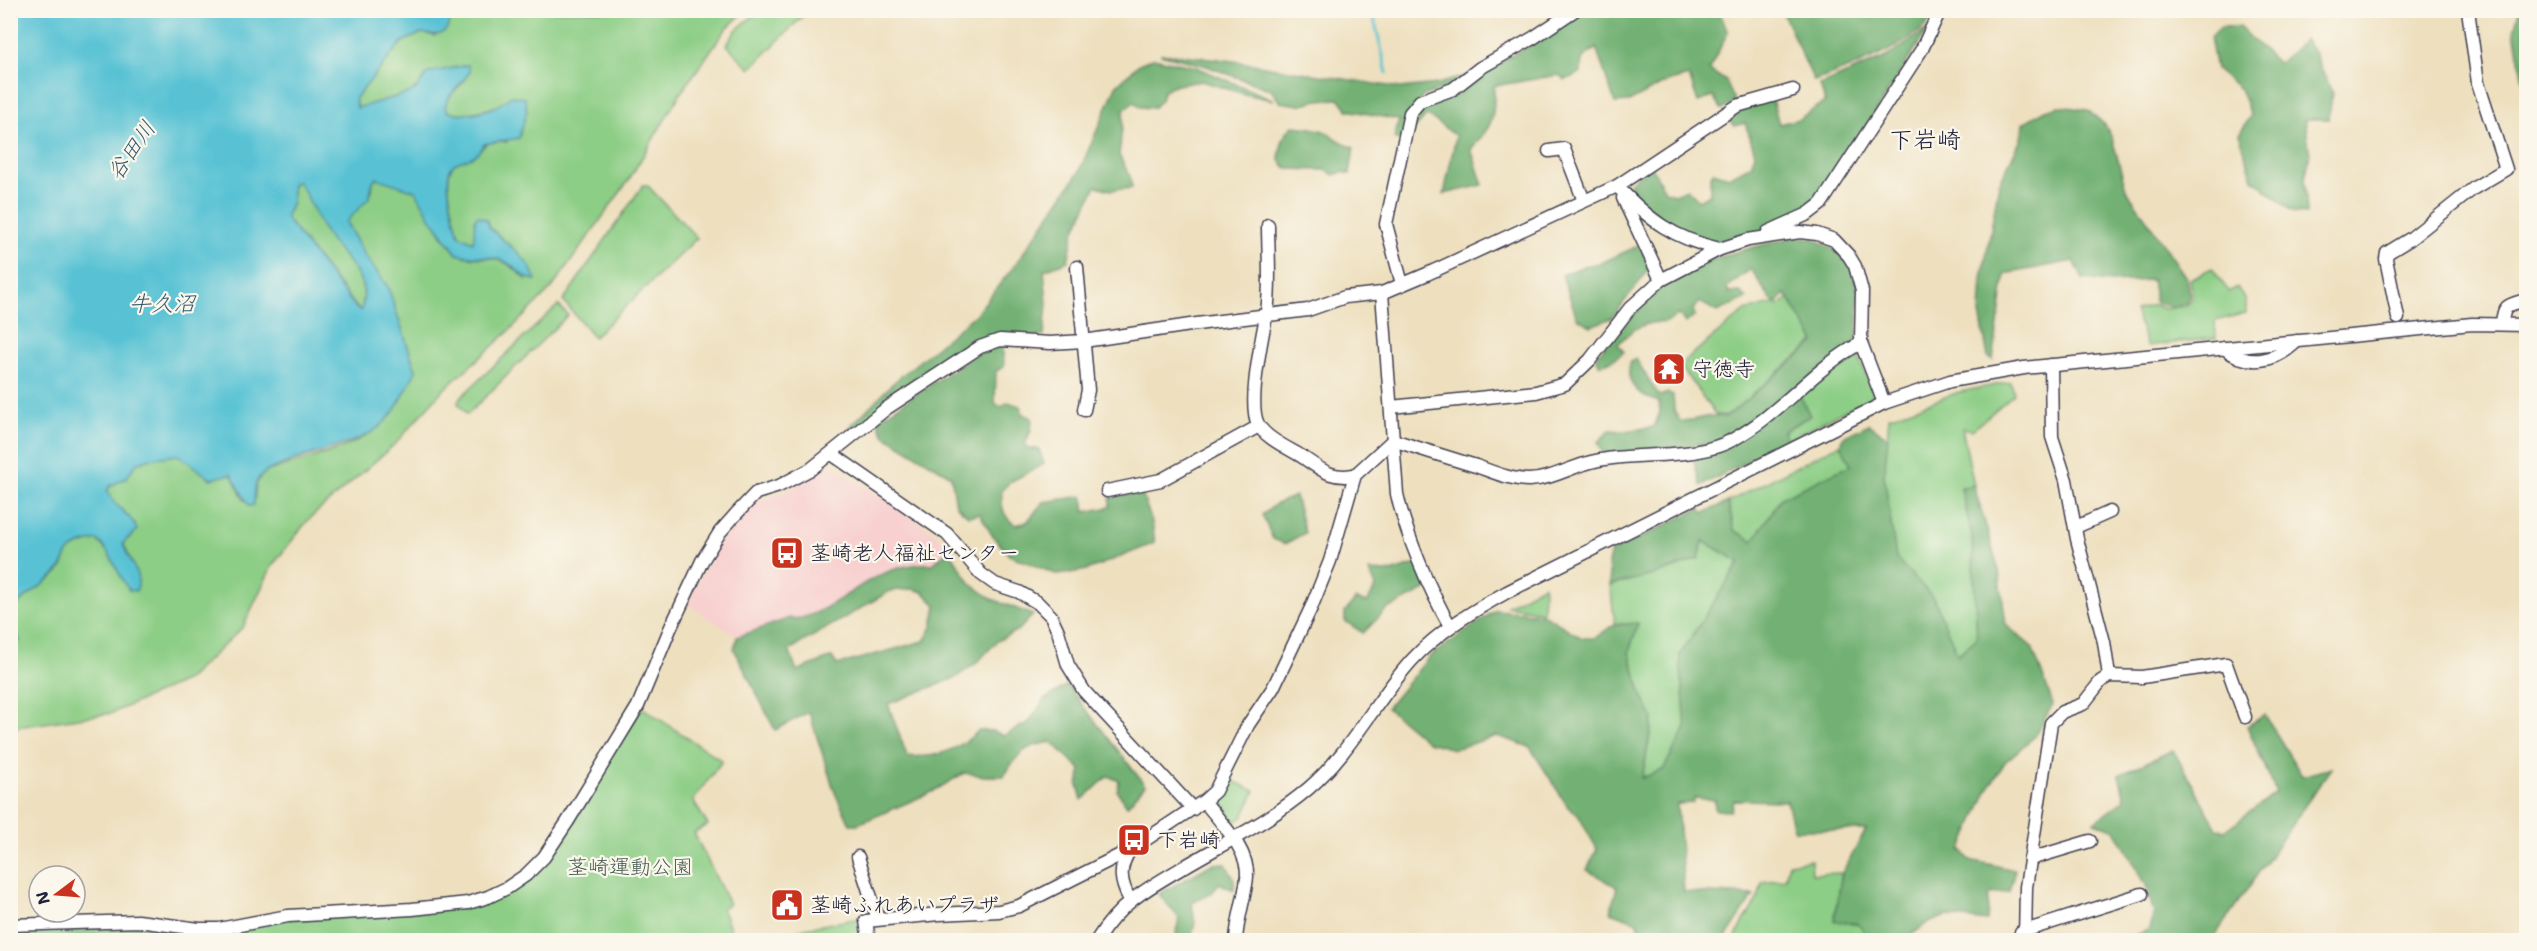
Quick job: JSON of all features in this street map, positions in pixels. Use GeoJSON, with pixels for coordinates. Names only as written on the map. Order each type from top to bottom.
{"type":"FeatureCollection","features":[{"type":"Feature","properties":{"kind":"street"},"geometry":{"type":"LineString","coordinates":[[1402,284],[1386,225],[1410,113],[1420,101],[1453,89],[1480,68],[1533,38],[1575,10]]}},
{"type":"Feature","properties":{"kind":"street"},"geometry":{"type":"LineString","coordinates":[[1391,406],[1536,392],[1565,384],[1590,360],[1630,308],[1661,280],[1720,249],[1793,221],[1821,204],[1922,49],[1940,10]]}},
{"type":"Feature","properties":{"kind":"street"},"geometry":{"type":"LineString","coordinates":[[2398,318],[2386,259],[2387,254],[2410,239],[2474,188],[2506,169],[2478,83],[2468,10]]}},
{"type":"Feature","properties":{"kind":"street"},"geometry":{"type":"LineString","coordinates":[[10,925],[138,921],[199,929],[219,929],[316,913],[412,909],[468,903],[507,888],[544,857],[638,706],[670,629],[702,561],[720,532],[756,493],[796,478],[832,454],[887,408],[980,347],[1000,340],[1050,343],[1084,341],[1308,310],[1345,297],[1382,293],[1617,186],[1737,106],[1793,90]]}},
{"type":"Feature","properties":{"kind":"street"},"geometry":{"type":"LineString","coordinates":[[1549,151],[1564,149],[1584,201]]}},
{"type":"Feature","properties":{"kind":"street"},"geometry":{"type":"LineString","coordinates":[[1617,186],[1637,207],[1667,230],[1682,238],[1720,249]]}},
{"type":"Feature","properties":{"kind":"street"},"geometry":{"type":"LineString","coordinates":[[1617,186],[1661,280]]}},
{"type":"Feature","properties":{"kind":"street"},"geometry":{"type":"LineString","coordinates":[[1268,225],[1265,316],[1254,404],[1255,419],[1259,426],[1320,469],[1338,477],[1355,475]]}},
{"type":"Feature","properties":{"kind":"street"},"geometry":{"type":"LineString","coordinates":[[1748,240],[1800,232],[1826,236],[1842,248],[1855,266],[1863,291],[1861,343],[1884,403]]}},
{"type":"Feature","properties":{"kind":"street"},"geometry":{"type":"LineString","coordinates":[[1077,267],[1088,390],[1084,410]]}},
{"type":"Feature","properties":{"kind":"street"},"geometry":{"type":"LineString","coordinates":[[1382,293],[1397,494],[1401,511],[1439,605],[1450,626]]}},
{"type":"Feature","properties":{"kind":"street"},"geometry":{"type":"LineString","coordinates":[[2502,324],[2506,306],[2526,300]]}},
{"type":"Feature","properties":{"kind":"street"},"geometry":{"type":"LineString","coordinates":[[1097,940],[1112,918],[1130,900],[1281,809],[1322,776],[1351,744],[1412,661],[1450,626],[1508,592],[1884,403],[1950,381],[2051,365],[2472,324],[2526,325]]}},
{"type":"Feature","properties":{"kind":"street"},"geometry":{"type":"LineString","coordinates":[[1393,440],[1507,476],[1529,480],[1556,475],[1582,464],[1608,458],[1711,448],[1731,441],[1754,427],[1825,366],[1861,343]]}},
{"type":"Feature","properties":{"kind":"street"},"geometry":{"type":"LineString","coordinates":[[2051,365],[2052,436],[2066,480],[2109,676]]}},
{"type":"Feature","properties":{"kind":"street"},"geometry":{"type":"LineString","coordinates":[[1107,491],[1161,480],[1259,426]]}},
{"type":"Feature","properties":{"kind":"street"},"geometry":{"type":"LineString","coordinates":[[868,940],[866,921],[999,911],[1048,892],[1130,850],[1193,809],[1215,791],[1248,724],[1273,688],[1292,650],[1330,561],[1355,475],[1393,440]]}},
{"type":"Feature","properties":{"kind":"street"},"geometry":{"type":"LineString","coordinates":[[832,454],[947,534],[981,574],[995,584],[1019,592],[1038,603],[1051,616],[1068,665],[1084,691],[1193,809]]}},
{"type":"Feature","properties":{"kind":"street"},"geometry":{"type":"LineString","coordinates":[[2076,526],[2110,512]]}},
{"type":"Feature","properties":{"kind":"street"},"geometry":{"type":"LineString","coordinates":[[2142,894],[2023,935],[2026,887],[2051,723],[2062,712],[2083,704],[2100,681],[2109,676],[2142,677],[2226,663],[2245,717]]}},
{"type":"Feature","properties":{"kind":"street"},"geometry":{"type":"LineString","coordinates":[[1204,801],[1232,838],[1244,859],[1247,871],[1236,940]]}},
{"type":"Feature","properties":{"kind":"street"},"geometry":{"type":"LineString","coordinates":[[2030,859],[2090,841]]}},
{"type":"Feature","properties":{"kind":"street"},"geometry":{"type":"LineString","coordinates":[[1130,850],[1125,858],[1121,877],[1130,900]]}},
{"type":"Feature","properties":{"kind":"street"},"geometry":{"type":"LineString","coordinates":[[858,857],[878,919]]}},
{"type":"Feature","properties":{"kind":"shaded area"},"geometry":{"type":"Polygon","coordinates":[[[832,465],[936,534],[948,548],[933,564],[915,563],[894,569],[864,583],[813,615],[798,620],[792,617],[737,637],[687,604],[716,546],[752,503],[791,489],[832,465]]]}},
{"type":"Feature","properties":{"kind":"green space"},"geometry":{"type":"Polygon","coordinates":[[[452,11],[745,11],[726,29],[680,94],[628,181],[552,288],[505,335],[441,392],[396,443],[308,520],[272,566],[243,627],[187,680],[112,713],[11,728],[11,646],[19,641],[11,613],[22,600],[60,570],[71,550],[97,540],[108,552],[129,590],[133,565],[123,543],[134,534],[135,524],[111,501],[107,491],[110,486],[126,478],[136,464],[147,458],[178,455],[211,479],[231,474],[244,500],[255,497],[257,482],[267,471],[316,457],[364,437],[378,427],[398,406],[416,371],[388,287],[365,256],[346,222],[372,191],[376,177],[416,191],[441,234],[462,255],[501,261],[514,268],[526,279],[518,253],[490,228],[486,219],[474,220],[476,233],[473,243],[459,235],[450,198],[450,170],[454,164],[473,156],[488,143],[507,142],[502,105],[468,113],[448,112],[445,106],[450,96],[464,81],[468,65],[429,73],[418,87],[409,93],[357,109],[355,99],[402,42],[422,33],[435,36],[452,11]]]}},
{"type":"Feature","properties":{"kind":"green space"},"geometry":{"type":"Polygon","coordinates":[[[759,11],[808,11],[750,69],[727,45],[736,30],[759,11]]]}},
{"type":"Feature","properties":{"kind":"green space"},"geometry":{"type":"Polygon","coordinates":[[[1584,11],[1719,11],[1728,32],[1709,70],[1726,81],[1735,102],[1722,110],[1713,97],[1698,102],[1689,76],[1666,82],[1629,102],[1615,103],[1596,48],[1582,59],[1581,73],[1565,80],[1559,75],[1494,86],[1491,121],[1471,149],[1483,185],[1444,194],[1456,136],[1427,115],[1411,133],[1413,115],[1418,108],[1536,42],[1584,11]]]}},
{"type":"Feature","properties":{"kind":"green space"},"geometry":{"type":"Polygon","coordinates":[[[1782,11],[1936,11],[1916,33],[1900,44],[1845,70],[1814,81],[1782,11]]]}},
{"type":"Feature","properties":{"kind":"green space"},"geometry":{"type":"Polygon","coordinates":[[[2519,11],[2526,11],[2526,87],[2514,31],[2519,11]]]}},
{"type":"Feature","properties":{"kind":"green space"},"geometry":{"type":"Polygon","coordinates":[[[2221,27],[2239,27],[2279,64],[2304,40],[2314,52],[2332,92],[2329,119],[2305,119],[2310,155],[2305,179],[2307,214],[2294,213],[2253,179],[2239,134],[2251,116],[2240,89],[2216,69],[2210,37],[2221,27]]]}},
{"type":"Feature","properties":{"kind":"green space"},"geometry":{"type":"Polygon","coordinates":[[[1928,29],[1819,200],[1806,210],[1753,235],[1734,240],[1697,240],[1681,234],[1632,198],[1629,183],[1651,166],[1665,191],[1674,194],[1687,189],[1698,200],[1710,194],[1710,178],[1713,172],[1729,177],[1751,165],[1755,153],[1745,123],[1734,126],[1727,118],[1739,109],[1772,100],[1779,124],[1799,119],[1825,102],[1820,85],[1886,57],[1928,29]]]}},
{"type":"Feature","properties":{"kind":"green space"},"geometry":{"type":"Polygon","coordinates":[[[1160,54],[1227,60],[1400,88],[1438,84],[1466,76],[1453,86],[1423,96],[1401,141],[1394,138],[1399,120],[1348,110],[1340,99],[1317,100],[1299,105],[1280,102],[1271,90],[1204,65],[1160,54]]]}},
{"type":"Feature","properties":{"kind":"green space"},"geometry":{"type":"Polygon","coordinates":[[[1153,58],[1196,67],[1274,100],[1201,81],[1171,86],[1163,92],[1161,100],[1153,108],[1140,107],[1134,102],[1124,110],[1119,155],[1130,176],[1132,188],[1111,190],[1096,186],[1074,232],[1068,261],[1044,270],[1047,303],[1044,336],[989,337],[924,378],[850,433],[848,429],[893,383],[976,314],[1015,265],[1079,172],[1116,86],[1139,64],[1153,58]]]}},
{"type":"Feature","properties":{"kind":"green space"},"geometry":{"type":"Polygon","coordinates":[[[2059,106],[2088,110],[2105,125],[2112,138],[2126,189],[2187,279],[2190,295],[2186,303],[2166,306],[2155,301],[2152,280],[2110,282],[2083,279],[2074,261],[2005,274],[1993,360],[1988,357],[1980,313],[1982,279],[1999,184],[2021,139],[2023,123],[2046,110],[2059,106]]]}},
{"type":"Feature","properties":{"kind":"green space"},"geometry":{"type":"Polygon","coordinates":[[[1293,126],[1324,131],[1354,148],[1350,174],[1342,172],[1334,175],[1325,170],[1287,169],[1279,159],[1284,137],[1293,126]]]}},
{"type":"Feature","properties":{"kind":"green space"},"geometry":{"type":"Polygon","coordinates":[[[299,182],[329,239],[352,266],[363,286],[364,298],[361,310],[288,221],[286,216],[292,203],[292,183],[299,182]]]}},
{"type":"Feature","properties":{"kind":"green space"},"geometry":{"type":"Polygon","coordinates":[[[643,185],[647,185],[697,238],[594,337],[563,301],[643,185]]]}},
{"type":"Feature","properties":{"kind":"green space"},"geometry":{"type":"Polygon","coordinates":[[[1794,237],[1813,238],[1841,254],[1850,266],[1859,294],[1857,341],[1748,427],[1711,443],[1603,454],[1598,442],[1610,430],[1624,431],[1654,427],[1660,412],[1659,402],[1639,393],[1631,383],[1630,362],[1636,359],[1659,396],[1668,393],[1673,395],[1674,409],[1680,421],[1714,416],[1726,417],[1815,342],[1786,294],[1776,303],[1770,299],[1751,269],[1727,287],[1729,293],[1740,292],[1747,298],[1717,312],[1700,302],[1693,309],[1695,316],[1685,323],[1679,314],[1665,322],[1643,325],[1618,344],[1624,352],[1600,365],[1596,357],[1643,302],[1675,277],[1690,268],[1724,255],[1794,237]]]}},
{"type":"Feature","properties":{"kind":"green space"},"geometry":{"type":"Polygon","coordinates":[[[1640,245],[1650,268],[1612,318],[1591,326],[1577,318],[1562,275],[1584,266],[1601,263],[1640,245]]]}},
{"type":"Feature","properties":{"kind":"green space"},"geometry":{"type":"Polygon","coordinates":[[[2212,268],[2229,292],[2237,287],[2246,301],[2246,313],[2215,321],[2216,338],[2147,346],[2135,311],[2155,304],[2163,309],[2186,306],[2193,297],[2190,279],[2212,268]]]}},
{"type":"Feature","properties":{"kind":"green space"},"geometry":{"type":"Polygon","coordinates":[[[1789,298],[1815,341],[1726,417],[1715,414],[1681,367],[1684,361],[1745,311],[1776,303],[1778,306],[1789,298]]]}},
{"type":"Feature","properties":{"kind":"green space"},"geometry":{"type":"Polygon","coordinates":[[[558,305],[568,315],[467,415],[458,403],[459,399],[558,305]]]}},
{"type":"Feature","properties":{"kind":"green space"},"geometry":{"type":"Polygon","coordinates":[[[1003,345],[1004,367],[996,371],[995,403],[1001,407],[1008,402],[1020,406],[1023,414],[1032,418],[1031,430],[1025,444],[1029,449],[1039,449],[1044,464],[1010,482],[1002,490],[1002,506],[1011,522],[1016,525],[1027,522],[1043,502],[1083,496],[1085,512],[1110,507],[1110,498],[1141,491],[1152,522],[1155,543],[1087,570],[1058,575],[1009,555],[992,535],[980,514],[968,516],[956,505],[951,476],[885,436],[879,425],[879,419],[986,348],[1003,345]]]}},
{"type":"Feature","properties":{"kind":"green space"},"geometry":{"type":"Polygon","coordinates":[[[1853,354],[1858,356],[1873,393],[1872,397],[1787,440],[1783,431],[1810,416],[1800,396],[1845,357],[1853,354]]]}},
{"type":"Feature","properties":{"kind":"green space"},"geometry":{"type":"Polygon","coordinates":[[[2011,382],[2014,394],[1972,430],[1962,428],[1974,486],[1961,488],[1972,536],[1977,638],[1957,655],[1934,599],[1896,558],[1884,475],[1889,417],[1959,392],[2011,382]]]}},
{"type":"Feature","properties":{"kind":"green space"},"geometry":{"type":"Polygon","coordinates":[[[1800,396],[1810,416],[1783,431],[1787,440],[1701,486],[1694,462],[1695,454],[1800,396]]]}},
{"type":"Feature","properties":{"kind":"green space"},"geometry":{"type":"Polygon","coordinates":[[[1869,424],[1888,438],[1884,475],[1896,558],[1934,599],[1958,655],[1977,638],[1972,536],[1961,487],[1974,486],[1999,571],[2006,625],[2032,647],[2053,704],[2035,736],[2005,762],[1988,789],[1961,850],[1970,860],[2015,870],[2009,892],[1989,894],[1987,921],[1946,916],[1926,924],[1905,940],[1870,940],[1859,924],[1834,921],[1842,873],[1866,830],[1794,830],[1787,801],[1734,800],[1731,811],[1715,810],[1715,800],[1695,798],[1693,803],[1677,804],[1684,892],[1754,895],[1724,940],[1637,940],[1638,922],[1610,912],[1617,887],[1587,870],[1597,849],[1578,815],[1568,807],[1530,747],[1497,736],[1454,749],[1428,742],[1387,708],[1429,657],[1496,610],[1543,614],[1582,638],[1595,638],[1613,625],[1638,623],[1629,652],[1642,696],[1653,718],[1642,778],[1663,770],[1686,728],[1680,655],[1740,562],[1703,541],[1699,559],[1657,574],[1610,585],[1608,563],[1611,552],[1700,508],[1704,513],[1728,502],[1734,530],[1753,541],[1781,498],[1851,465],[1840,444],[1843,437],[1869,424]]]}},
{"type":"Feature","properties":{"kind":"green space"},"geometry":{"type":"Polygon","coordinates":[[[1840,444],[1852,465],[1781,498],[1753,542],[1734,531],[1728,502],[1840,444]]]}},
{"type":"Feature","properties":{"kind":"green space"},"geometry":{"type":"Polygon","coordinates":[[[1295,496],[1305,533],[1285,544],[1273,539],[1262,515],[1276,504],[1295,496]]]}},
{"type":"Feature","properties":{"kind":"green space"},"geometry":{"type":"Polygon","coordinates":[[[1703,541],[1740,562],[1680,655],[1686,728],[1663,770],[1642,778],[1653,718],[1642,696],[1629,652],[1638,624],[1615,624],[1610,585],[1657,574],[1703,541]]]}},
{"type":"Feature","properties":{"kind":"green space"},"geometry":{"type":"Polygon","coordinates":[[[949,550],[971,584],[992,599],[1033,615],[1020,629],[997,641],[978,662],[955,678],[888,704],[907,756],[927,756],[946,752],[964,743],[979,730],[993,731],[1004,736],[1029,722],[1044,700],[1067,685],[1145,785],[1127,806],[1117,791],[1119,781],[1108,776],[1082,800],[1078,785],[1081,770],[1052,742],[1028,748],[1018,756],[1004,776],[964,773],[932,792],[858,824],[850,824],[835,793],[809,712],[775,730],[734,649],[737,637],[790,618],[799,618],[822,610],[887,572],[913,565],[933,564],[949,550]],[[913,589],[890,591],[789,650],[797,671],[832,657],[837,665],[924,641],[932,627],[936,605],[923,592],[913,589]]]}},
{"type":"Feature","properties":{"kind":"green space"},"geometry":{"type":"Polygon","coordinates":[[[1417,564],[1427,589],[1386,610],[1363,633],[1345,621],[1345,612],[1356,599],[1367,603],[1376,586],[1369,571],[1390,572],[1417,564]]]}},
{"type":"Feature","properties":{"kind":"green space"},"geometry":{"type":"Polygon","coordinates":[[[1544,585],[1543,612],[1507,606],[1544,585]]]}},
{"type":"Feature","properties":{"kind":"green space","name":"茎崎運動公園"},"geometry":{"type":"Polygon","coordinates":[[[643,708],[722,761],[693,801],[708,825],[694,833],[729,904],[722,908],[735,940],[176,940],[181,931],[292,918],[467,907],[524,881],[643,708]]]}},
{"type":"Feature","properties":{"kind":"green space"},"geometry":{"type":"Polygon","coordinates":[[[2265,715],[2302,776],[2331,768],[2212,940],[2124,940],[2148,930],[2154,914],[2146,885],[2115,830],[2095,822],[2125,799],[2119,775],[2173,750],[2217,828],[2225,831],[2276,792],[2247,726],[2265,715]]]}},
{"type":"Feature","properties":{"kind":"green space"},"geometry":{"type":"Polygon","coordinates":[[[1231,780],[1255,791],[1243,816],[1233,824],[1230,824],[1221,803],[1231,780]]]}},
{"type":"Feature","properties":{"kind":"green space"},"geometry":{"type":"Polygon","coordinates":[[[1811,860],[1812,874],[1842,873],[1834,920],[1859,924],[1870,940],[1735,940],[1741,925],[1757,900],[1762,882],[1785,879],[1789,863],[1811,860]]]}},
{"type":"Feature","properties":{"kind":"green space"},"geometry":{"type":"Polygon","coordinates":[[[1225,863],[1234,879],[1234,890],[1219,883],[1213,892],[1192,903],[1195,923],[1191,939],[1175,940],[1179,918],[1159,894],[1212,864],[1225,863]]]}},
{"type":"Feature","properties":{"kind":"green space"},"geometry":{"type":"Polygon","coordinates":[[[860,918],[865,940],[768,940],[805,928],[860,918]]]}},
{"type":"Feature","properties":{"kind":"green space"},"geometry":{"type":"Polygon","coordinates":[[[135,925],[181,931],[176,940],[11,940],[11,929],[135,925]]]}},
{"type":"Feature","properties":{"kind":"water","name":"牛久沼"},"geometry":{"type":"Polygon","coordinates":[[[11,10],[452,11],[449,24],[444,32],[435,35],[422,33],[402,42],[355,99],[357,108],[409,93],[418,87],[428,73],[468,65],[470,72],[450,96],[445,106],[448,112],[464,114],[481,112],[497,106],[511,96],[525,98],[527,111],[519,138],[484,144],[473,157],[453,165],[448,179],[452,210],[459,235],[473,242],[477,216],[486,219],[490,228],[529,265],[536,280],[524,276],[503,261],[457,254],[431,219],[416,191],[376,178],[373,181],[369,198],[346,222],[365,256],[388,287],[416,371],[390,416],[378,428],[366,435],[267,472],[257,481],[254,505],[249,506],[231,474],[211,479],[178,455],[147,459],[136,464],[126,478],[110,486],[107,491],[135,524],[137,530],[123,543],[138,579],[136,591],[129,590],[107,551],[97,540],[71,550],[61,568],[22,600],[11,613],[11,10]],[[298,182],[292,183],[292,202],[286,216],[288,221],[357,309],[361,310],[364,298],[363,287],[358,276],[329,239],[298,182]]]}},
{"type":"Feature","properties":{"kind":"water"},"geometry":{"type":"Polygon","coordinates":[[[10,616],[20,641],[11,646],[10,646],[10,616]]]}},
{"type":"Feature","properties":{"kind":"waterway"},"geometry":{"type":"LineString","coordinates":[[1372,10],[1387,73]]}},
{"type":"Feature","properties":{"kind":"place","name":"守徳寺"},"geometry":{"type":"Point","coordinates":[1669,369]}},
{"type":"Feature","properties":{"kind":"place","name":"茎崎老人福祉センター"},"geometry":{"type":"Point","coordinates":[787,553]}},
{"type":"Feature","properties":{"kind":"place","name":"下岩崎"},"geometry":{"type":"Point","coordinates":[1134,840]}},
{"type":"Feature","properties":{"kind":"place","name":"茎崎ふれあいプラザ"},"geometry":{"type":"Point","coordinates":[787,905]}},
{"type":"Feature","properties":{"kind":"district","name":"下岩崎"},"geometry":{"type":"Point","coordinates":[1925,140]}},
{"type":"Feature","properties":{"kind":"water label","name":"谷田川"},"geometry":{"type":"Point","coordinates":[131,150]}}]}
